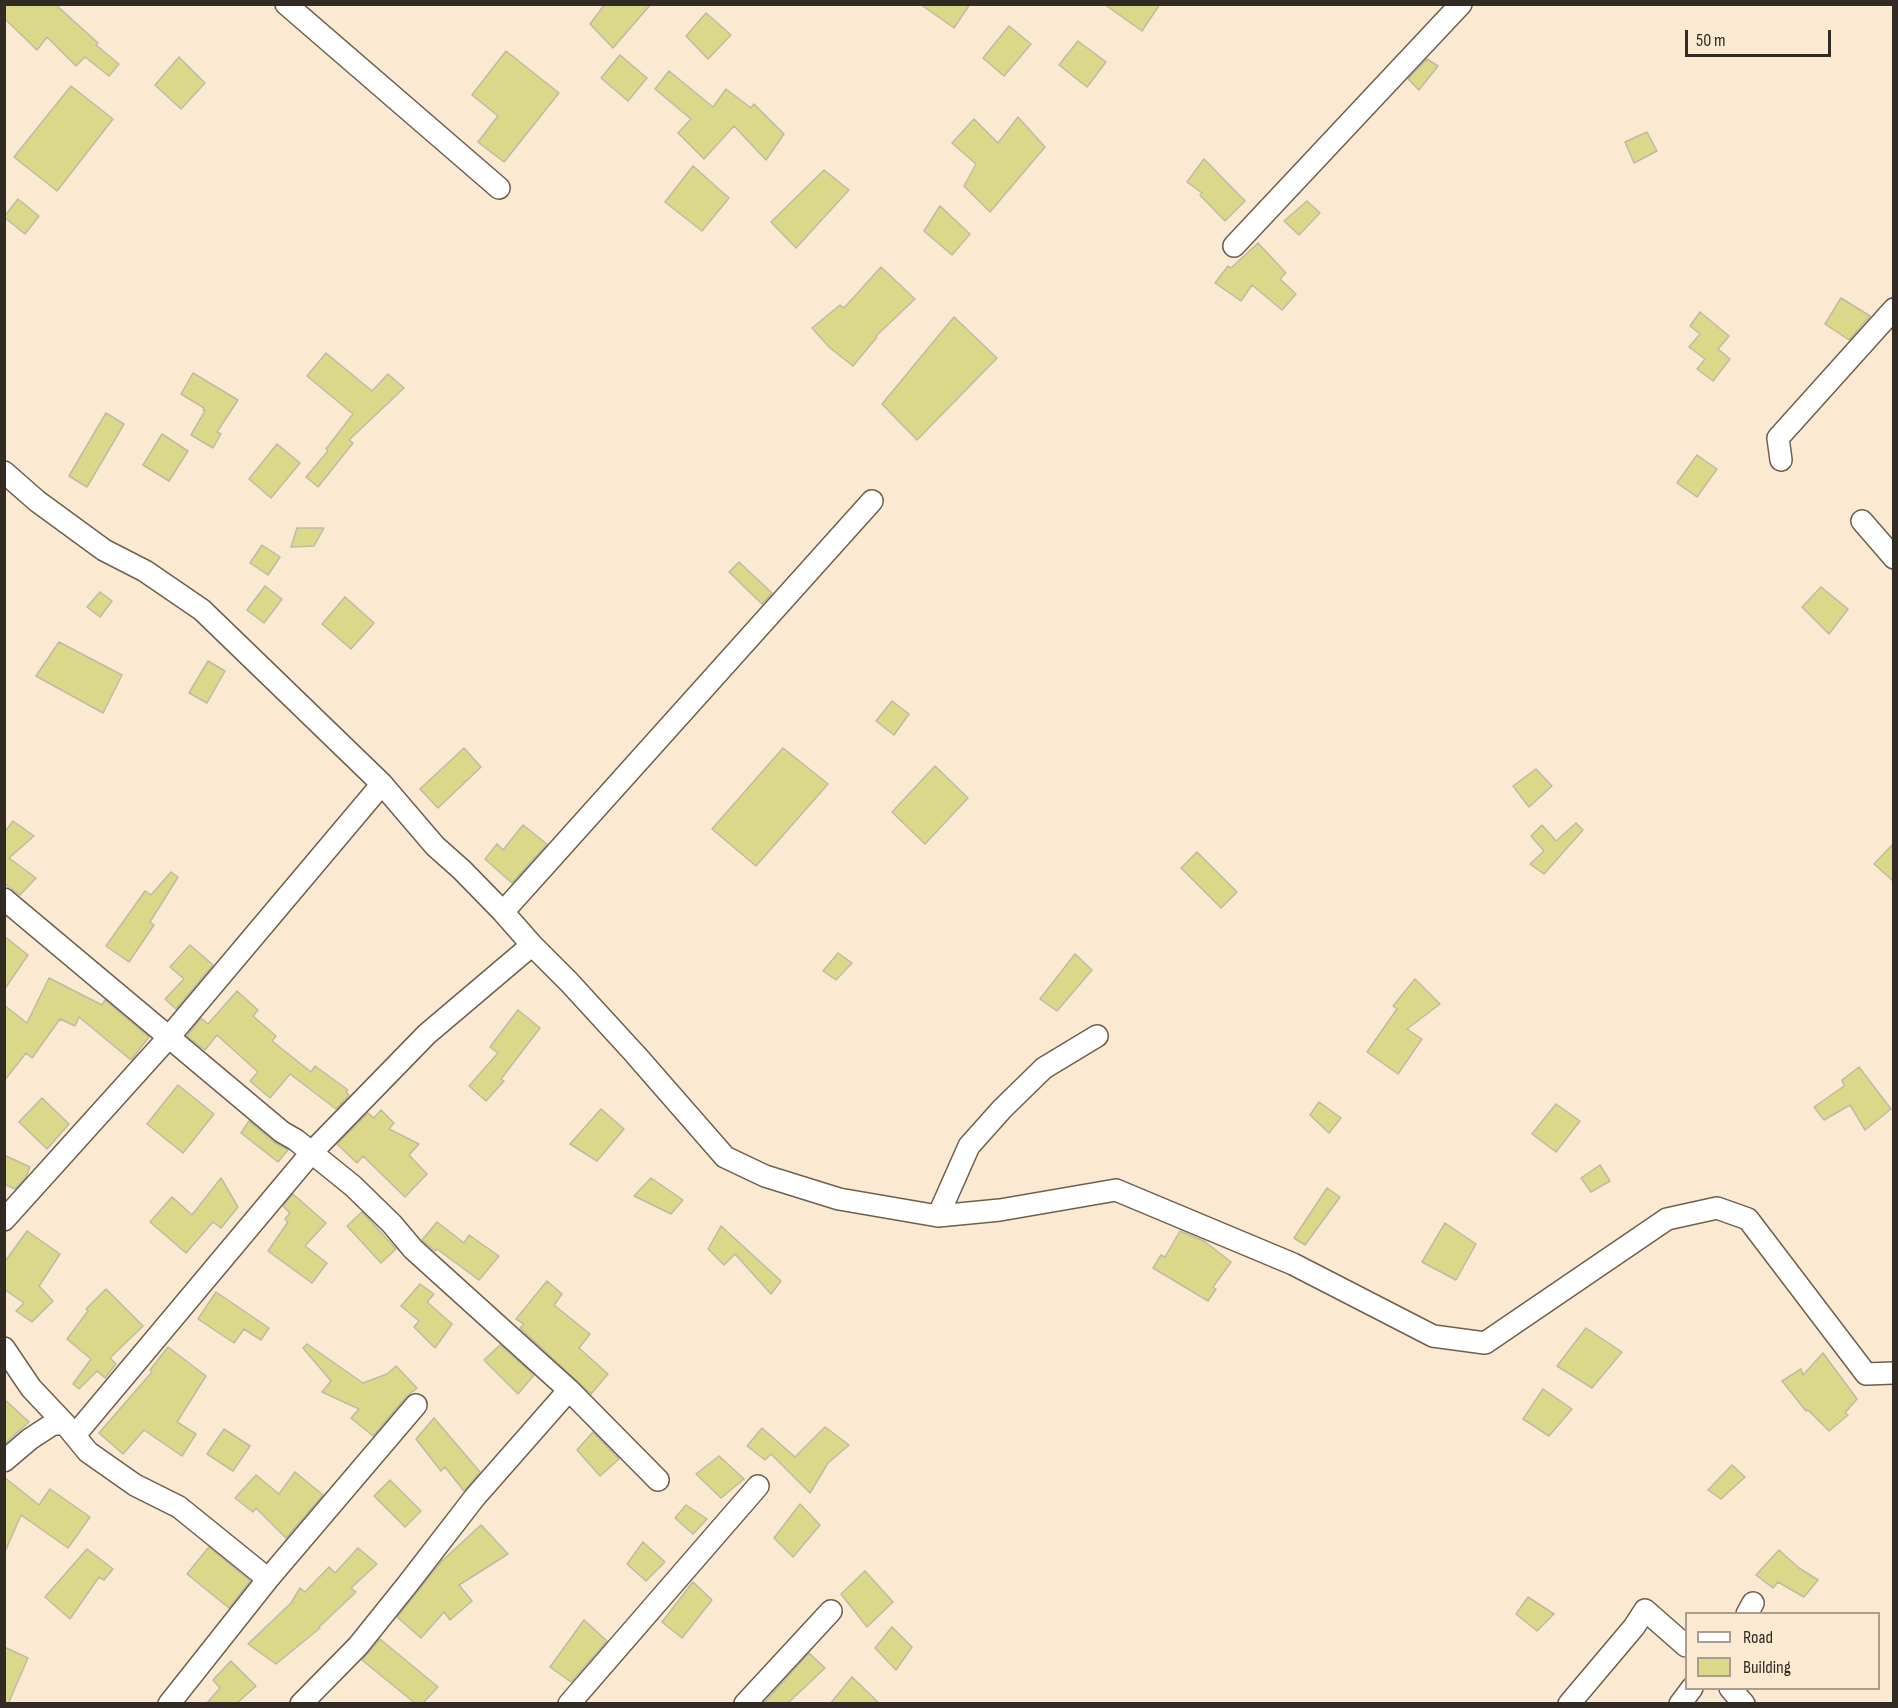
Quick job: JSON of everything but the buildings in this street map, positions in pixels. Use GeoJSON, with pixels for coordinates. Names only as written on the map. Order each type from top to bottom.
{"type":"FeatureCollection","features":[{"type":"Feature","properties":{"kind":"street"},"geometry":{"type":"LineString","coordinates":[[286,4],[499,188]]}},
{"type":"Feature","properties":{"kind":"street"},"geometry":{"type":"LineString","coordinates":[[1234,246],[1461,4]]}},
{"type":"Feature","properties":{"kind":"street"},"geometry":{"type":"LineString","coordinates":[[1781,460],[1778,438],[1893,309]]}},
{"type":"Feature","properties":{"kind":"street"},"geometry":{"type":"LineString","coordinates":[[4,472],[37,501],[104,550],[145,571],[202,610],[382,784],[435,846],[462,870],[569,982],[725,1157],[765,1176],[839,1199],[938,1216],[1000,1210],[1116,1190],[1293,1264],[1433,1336],[1485,1343],[1667,1220],[1717,1208],[1748,1219],[1866,1374],[1893,1373]]}},
{"type":"Feature","properties":{"kind":"street"},"geometry":{"type":"LineString","coordinates":[[503,912],[872,501]]}},
{"type":"Feature","properties":{"kind":"street"},"geometry":{"type":"LineString","coordinates":[[1862,521],[1893,558]]}},
{"type":"Feature","properties":{"kind":"street"},"geometry":{"type":"LineString","coordinates":[[4,1220],[169,1037],[382,784]]}},
{"type":"Feature","properties":{"kind":"street"},"geometry":{"type":"LineString","coordinates":[[7,907],[353,1186],[392,1224],[413,1249],[569,1390],[658,1480]]}},
{"type":"Feature","properties":{"kind":"street"},"geometry":{"type":"LineString","coordinates":[[70,1429],[312,1152],[428,1034],[532,945]]}},
{"type":"Feature","properties":{"kind":"street"},"geometry":{"type":"LineString","coordinates":[[938,1216],[969,1146],[1002,1109],[1044,1068],[1097,1036]]}},
{"type":"Feature","properties":{"kind":"street"},"geometry":{"type":"LineString","coordinates":[[4,1348],[31,1388],[70,1429],[88,1452],[135,1485],[178,1507],[268,1579]]}},
{"type":"Feature","properties":{"kind":"street"},"geometry":{"type":"LineString","coordinates":[[301,1704],[358,1646],[475,1497],[569,1390]]}},
{"type":"Feature","properties":{"kind":"street"},"geometry":{"type":"LineString","coordinates":[[169,1704],[268,1579],[416,1405]]}},
{"type":"Feature","properties":{"kind":"street"},"geometry":{"type":"LineString","coordinates":[[4,1461],[30,1439],[53,1424],[70,1429]]}},
{"type":"Feature","properties":{"kind":"street"},"geometry":{"type":"LineString","coordinates":[[569,1704],[758,1486]]}},
{"type":"Feature","properties":{"kind":"street"},"geometry":{"type":"LineString","coordinates":[[1569,1704],[1645,1610],[1685,1645]]}},
{"type":"Feature","properties":{"kind":"street"},"geometry":{"type":"LineString","coordinates":[[745,1704],[831,1611]]}},
{"type":"Feature","properties":{"kind":"street"},"geometry":{"type":"LineString","coordinates":[[1680,1704],[1691,1690]]}},
{"type":"Feature","properties":{"kind":"street"},"geometry":{"type":"LineString","coordinates":[[1731,1690],[1744,1704]]}}]}
